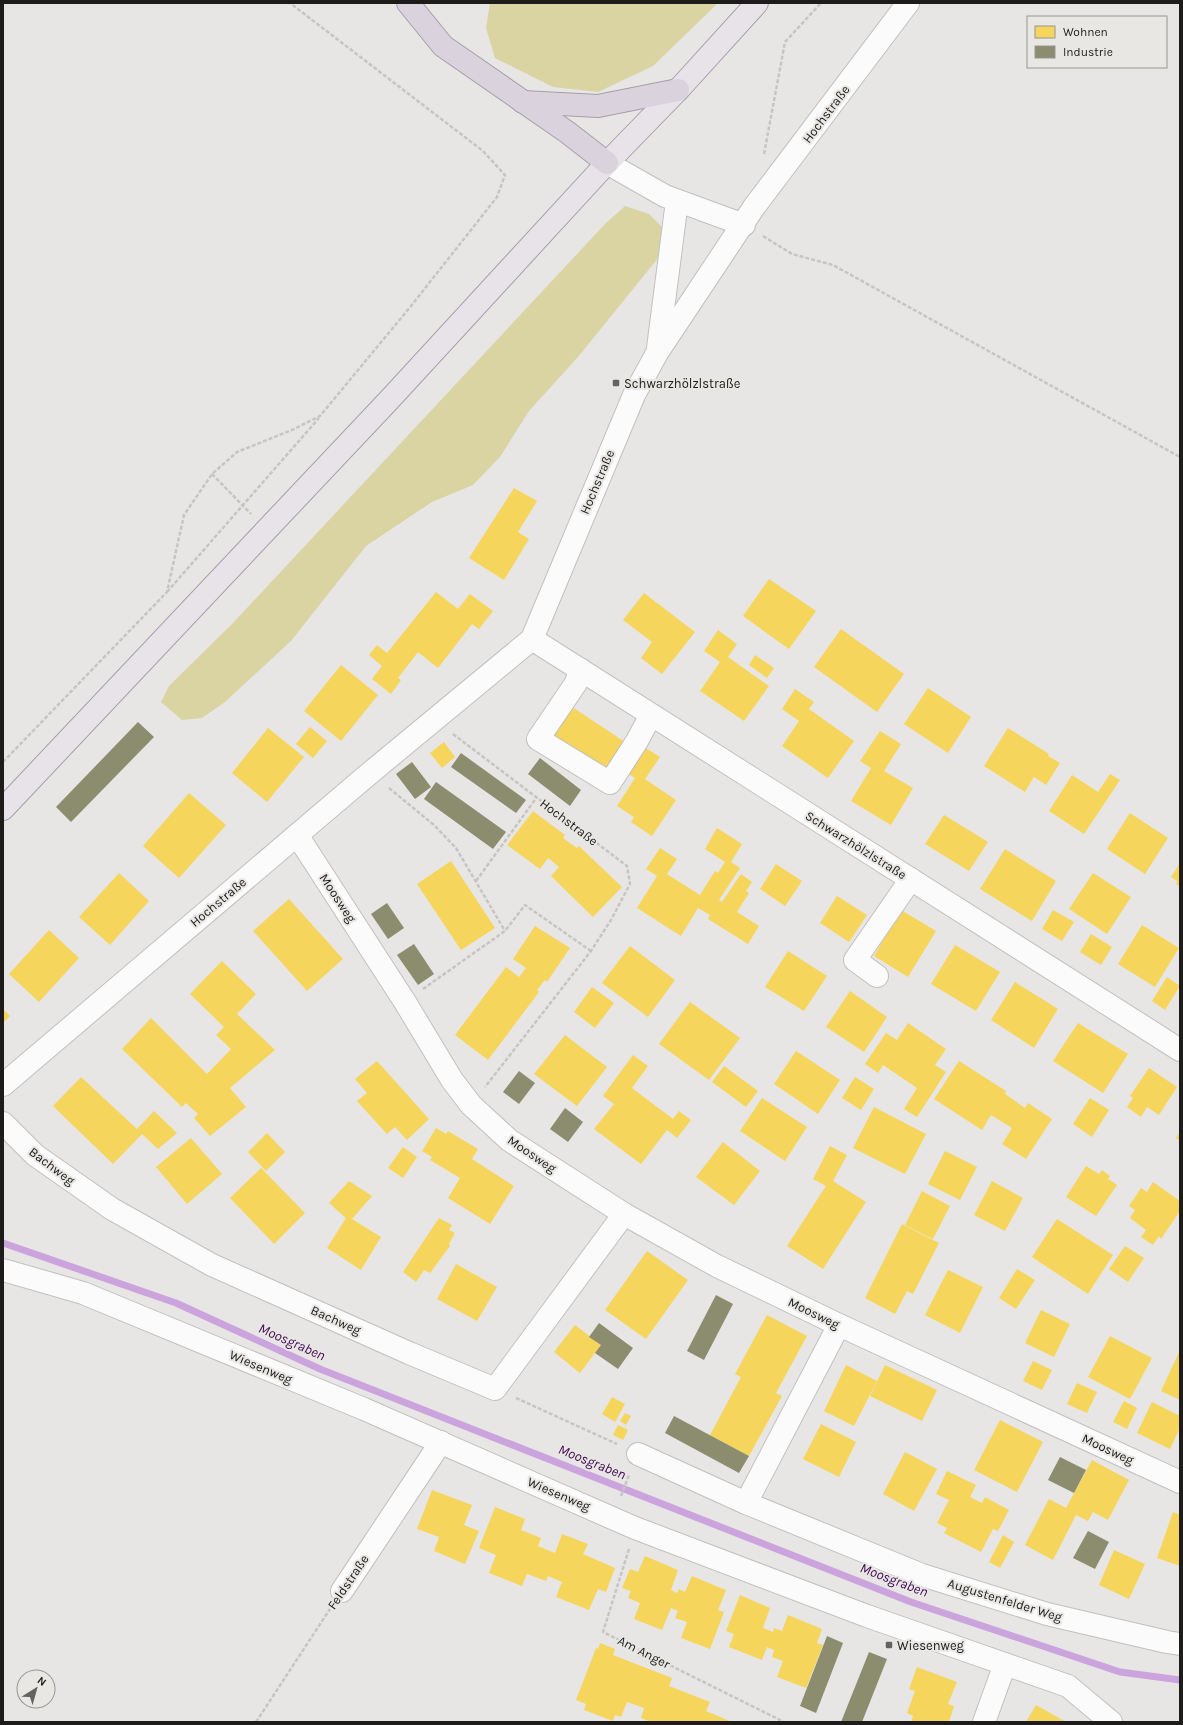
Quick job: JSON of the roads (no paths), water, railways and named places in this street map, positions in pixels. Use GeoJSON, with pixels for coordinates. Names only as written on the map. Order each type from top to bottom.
{"type":"FeatureCollection","features":[{"type":"Feature","properties":{"kind":"highway"},"geometry":{"type":"LineString","coordinates":[[408,3],[443,46],[567,132],[606,163]]}},
{"type":"Feature","properties":{"kind":"highway"},"geometry":{"type":"LineString","coordinates":[[523,102],[598,106],[678,90]]}},
{"type":"Feature","properties":{"kind":"main road"},"geometry":{"type":"LineString","coordinates":[[3,808],[390,399],[606,163],[678,90],[757,3]]}},
{"type":"Feature","properties":{"kind":"street","name":"Hochstraße"},"geometry":{"type":"LineString","coordinates":[[3,1085],[370,773],[532,639],[634,395],[657,353],[706,278],[744,225],[754,207],[908,3]]}},
{"type":"Feature","properties":{"kind":"street"},"geometry":{"type":"LineString","coordinates":[[606,163],[665,196],[744,225]]}},
{"type":"Feature","properties":{"kind":"street"},"geometry":{"type":"LineString","coordinates":[[657,353],[678,201]]}},
{"type":"Feature","properties":{"kind":"street","name":"Schwarzhölzlstraße"},"geometry":{"type":"LineString","coordinates":[[532,639],[1180,1050]]}},
{"type":"Feature","properties":{"kind":"street"},"geometry":{"type":"LineString","coordinates":[[580,669],[576,683],[538,740],[610,783],[637,741],[651,715]]}},
{"type":"Feature","properties":{"kind":"street","name":"Moosweg"},"geometry":{"type":"LineString","coordinates":[[297,835],[452,1080],[471,1105],[509,1140],[624,1214],[717,1266],[839,1325],[1180,1482]]}},
{"type":"Feature","properties":{"kind":"street"},"geometry":{"type":"LineString","coordinates":[[877,976],[855,960],[911,879]]}},
{"type":"Feature","properties":{"kind":"street","name":"Bachweg"},"geometry":{"type":"LineString","coordinates":[[3,1123],[35,1155],[112,1210],[212,1265],[409,1353],[494,1388],[624,1214]]}},
{"type":"Feature","properties":{"kind":"street","name":"Wiesenweg"},"geometry":{"type":"LineString","coordinates":[[3,1270],[83,1293],[441,1442],[614,1517],[635,1528],[867,1616],[1068,1686],[1112,1722]]}},
{"type":"Feature","properties":{"kind":"street"},"geometry":{"type":"LineString","coordinates":[[746,1502],[839,1325]]}},
{"type":"Feature","properties":{"kind":"street","name":"Feldstraße"},"geometry":{"type":"LineString","coordinates":[[342,1591],[441,1442]]}},
{"type":"Feature","properties":{"kind":"street","name":"Augustenfelder Weg"},"geometry":{"type":"LineString","coordinates":[[638,1454],[746,1502],[922,1575],[1047,1614],[1180,1644]]}},
{"type":"Feature","properties":{"kind":"street"},"geometry":{"type":"LineString","coordinates":[[984,1722],[1005,1664]]}},
{"type":"Feature","properties":{"kind":"waterway","name":"Moosgraben"},"geometry":{"type":"LineString","coordinates":[[3,1243],[176,1303],[320,1369],[911,1602],[1120,1672],[1180,1680]]}},
{"type":"Feature","properties":{"kind":"place","name":"Schwarzhölzlstraße"},"geometry":{"type":"Point","coordinates":[616,383]}},
{"type":"Feature","properties":{"kind":"place","name":"Wiesenweg"},"geometry":{"type":"Point","coordinates":[889,1645]}}]}
